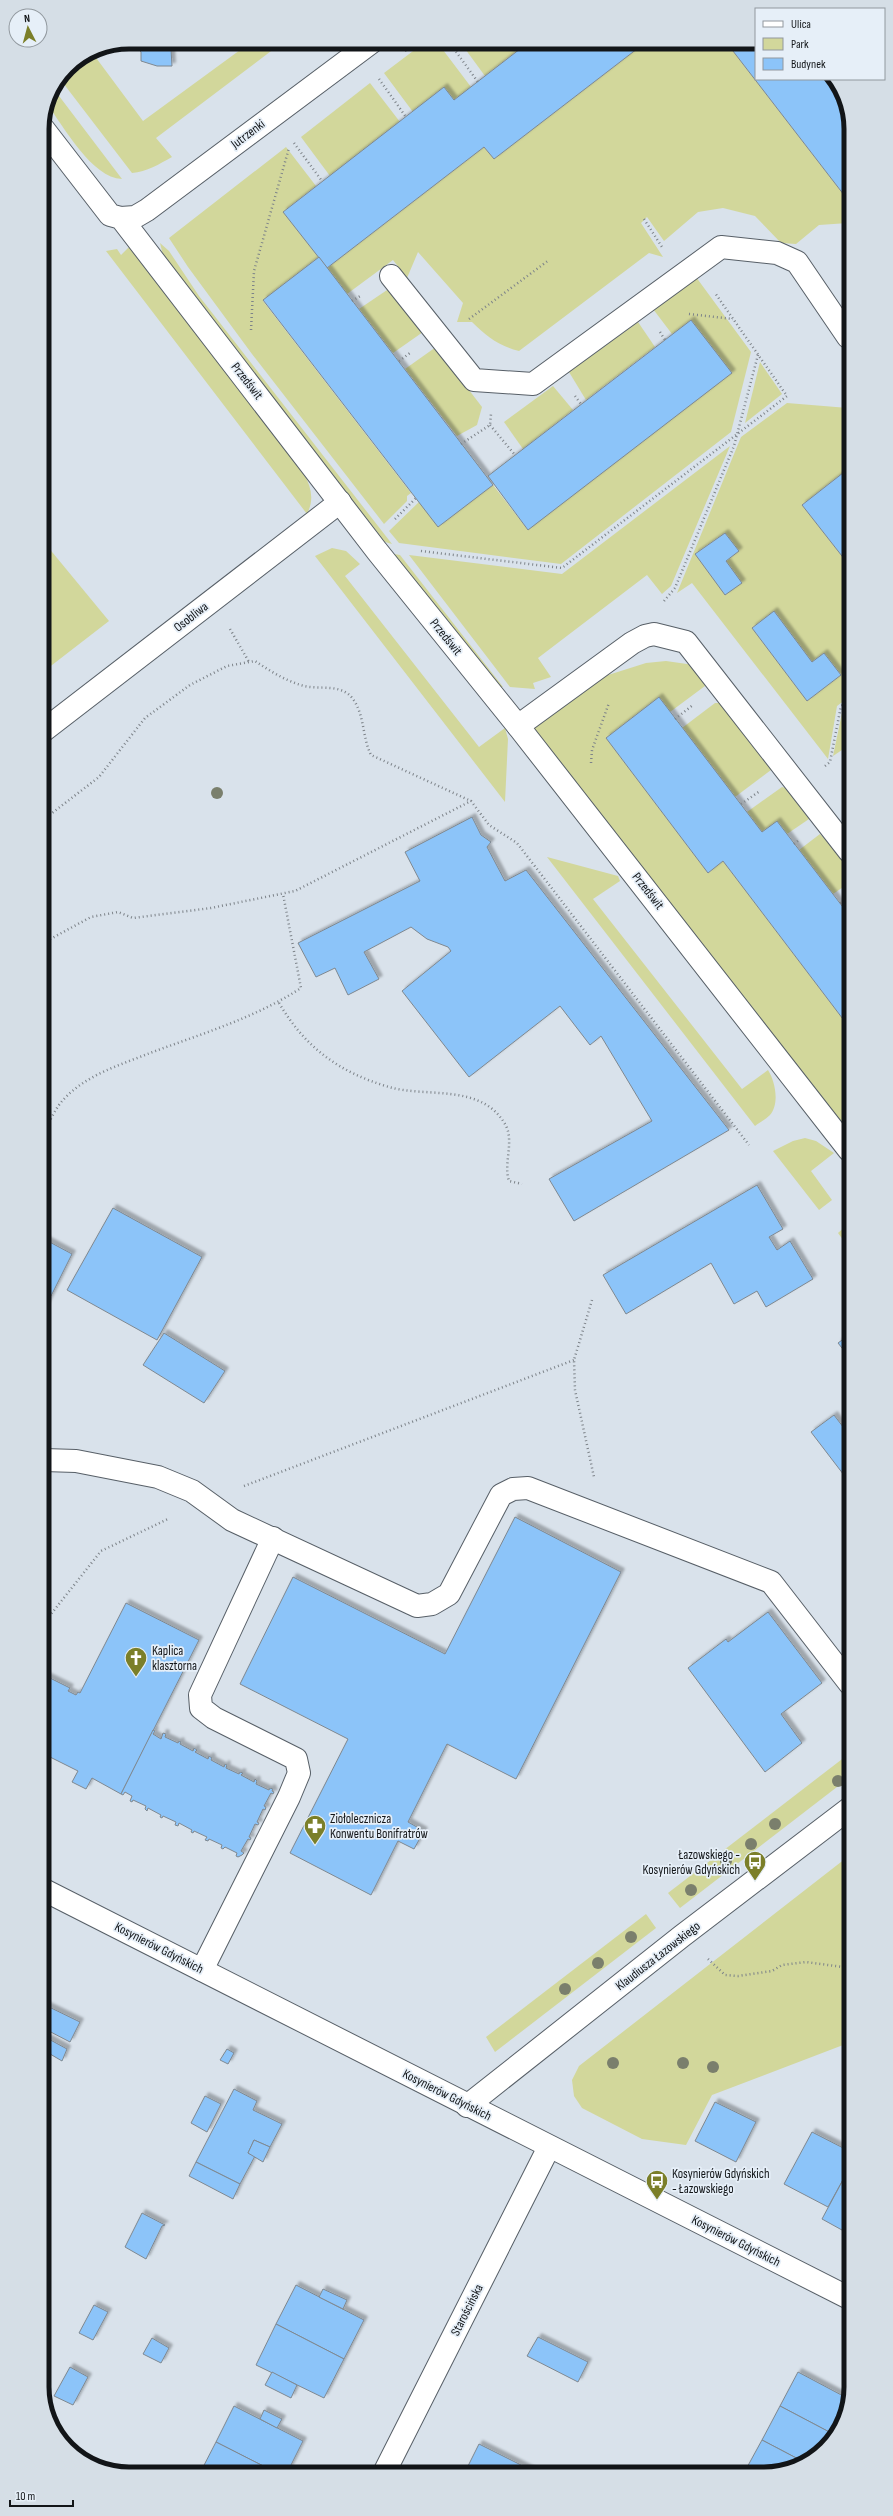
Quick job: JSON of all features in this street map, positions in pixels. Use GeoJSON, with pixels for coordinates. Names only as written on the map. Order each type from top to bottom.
{"type":"FeatureCollection","features":[{"type":"Feature","properties":{"kind":"street","name":"Jutrzenki"},"geometry":{"type":"LineString","coordinates":[[121,218],[135,217],[147,210],[363,49]]}},
{"type":"Feature","properties":{"kind":"street","name":"Przedświt"},"geometry":{"type":"LineString","coordinates":[[49,137],[110,215],[121,218],[377,551],[521,729],[844,1144]]}},
{"type":"Feature","properties":{"kind":"street"},"geometry":{"type":"LineString","coordinates":[[392,276],[474,380],[533,384],[721,247],[777,253],[797,262],[844,325]]}},
{"type":"Feature","properties":{"kind":"street","name":"Osobliwa"},"geometry":{"type":"LineString","coordinates":[[49,726],[340,502]]}},
{"type":"Feature","properties":{"kind":"street"},"geometry":{"type":"LineString","coordinates":[[521,729],[632,643],[654,634],[678,639],[686,642],[844,845]]}},
{"type":"Feature","properties":{"kind":"street"},"geometry":{"type":"LineString","coordinates":[[49,1460],[76,1461],[158,1476],[192,1491],[232,1520],[417,1606],[432,1604],[449,1594],[501,1496],[513,1489],[528,1488],[771,1582],[844,1676]]}},
{"type":"Feature","properties":{"kind":"street"},"geometry":{"type":"LineString","coordinates":[[202,1970],[289,1797],[299,1773],[296,1759],[214,1718],[201,1708],[200,1695],[273,1538]]}},
{"type":"Feature","properties":{"kind":"street","name":"Klaudiusza Łazowskiego"},"geometry":{"type":"LineString","coordinates":[[467,2106],[682,1936],[844,1813]]}},
{"type":"Feature","properties":{"kind":"street","name":"Kosynierów Gdyńskich"},"geometry":{"type":"LineString","coordinates":[[49,1893],[467,2106],[844,2295]]}},
{"type":"Feature","properties":{"kind":"street","name":"Starościńska"},"geometry":{"type":"LineString","coordinates":[[387,2467],[549,2147]]}},
{"type":"Feature","properties":{"kind":"path"},"geometry":{"type":"LineString","coordinates":[[454,49],[478,82]]}},
{"type":"Feature","properties":{"kind":"path"},"geometry":{"type":"LineString","coordinates":[[375,74],[406,117]]}},
{"type":"Feature","properties":{"kind":"path"},"geometry":{"type":"LineString","coordinates":[[251,333],[254,271],[291,140],[322,181]]}},
{"type":"Feature","properties":{"kind":"path"},"geometry":{"type":"LineString","coordinates":[[377,551],[399,548],[562,568],[787,396],[701,273],[671,261],[644,219]]}},
{"type":"Feature","properties":{"kind":"path"},"geometry":{"type":"LineString","coordinates":[[440,337],[452,330],[549,260]]}},
{"type":"Feature","properties":{"kind":"path"},"geometry":{"type":"LineString","coordinates":[[663,603],[675,588],[734,446],[759,355]]}},
{"type":"Feature","properties":{"kind":"path"},"geometry":{"type":"LineString","coordinates":[[495,382],[490,425],[515,455]]}},
{"type":"Feature","properties":{"kind":"path"},"geometry":{"type":"LineString","coordinates":[[461,444],[490,425]]}},
{"type":"Feature","properties":{"kind":"path"},"geometry":{"type":"LineString","coordinates":[[390,524],[416,498]]}},
{"type":"Feature","properties":{"kind":"path"},"geometry":{"type":"LineString","coordinates":[[228,624],[249,662]]}},
{"type":"Feature","properties":{"kind":"path"},"geometry":{"type":"LineString","coordinates":[[49,816],[99,778],[145,718],[190,685],[228,666],[255,661],[279,676],[305,686],[334,687],[353,699],[362,720],[364,742],[371,754],[471,801],[489,825],[517,843],[749,1145]]}},
{"type":"Feature","properties":{"kind":"path"},"geometry":{"type":"LineString","coordinates":[[590,766],[592,750],[611,698]]}},
{"type":"Feature","properties":{"kind":"path"},"geometry":{"type":"LineString","coordinates":[[798,787],[830,762],[836,725],[841,706],[844,704]]}},
{"type":"Feature","properties":{"kind":"path"},"geometry":{"type":"LineString","coordinates":[[49,940],[91,916],[118,912],[133,918],[211,908],[295,892],[471,801]]}},
{"type":"Feature","properties":{"kind":"path"},"geometry":{"type":"LineString","coordinates":[[49,1123],[63,1099],[84,1081],[279,1003],[301,988],[282,894]]}},
{"type":"Feature","properties":{"kind":"path"},"geometry":{"type":"LineString","coordinates":[[840,903],[844,900]]}},
{"type":"Feature","properties":{"kind":"path"},"geometry":{"type":"LineString","coordinates":[[279,1003],[293,1026],[322,1056],[353,1074],[389,1087],[407,1090],[460,1094],[486,1105],[505,1124],[509,1133],[505,1171],[508,1181],[522,1184]]}},
{"type":"Feature","properties":{"kind":"path"},"geometry":{"type":"LineString","coordinates":[[591,1513],[596,1490],[594,1474],[575,1390],[574,1360],[592,1300]]}},
{"type":"Feature","properties":{"kind":"path"},"geometry":{"type":"LineString","coordinates":[[49,1617],[102,1551],[205,1500],[574,1360]]}},
{"type":"Feature","properties":{"kind":"path"},"geometry":{"type":"LineString","coordinates":[[706,1957],[725,1975],[738,1976],[772,1970],[782,1965],[806,1962],[844,1967]]}},
{"type":"Feature","properties":{"kind":"green space"},"geometry":{"type":"Polygon","coordinates":[[[241,49],[274,49],[156,138],[172,157],[143,171],[132,173],[63,83],[80,65],[95,56],[143,121],[241,49]]]}},
{"type":"Feature","properties":{"kind":"green space"},"geometry":{"type":"Polygon","coordinates":[[[416,49],[442,49],[471,87],[454,100],[444,87],[413,112],[384,73],[416,49]]]}},
{"type":"Feature","properties":{"kind":"green space"},"geometry":{"type":"Polygon","coordinates":[[[465,49],[520,49],[485,76],[465,49]]]}},
{"type":"Feature","properties":{"kind":"green space"},"geometry":{"type":"Polygon","coordinates":[[[637,49],[731,49],[844,195],[844,223],[819,225],[796,244],[781,243],[755,216],[723,208],[698,212],[664,241],[647,217],[641,223],[663,257],[649,253],[519,351],[493,340],[472,322],[457,322],[463,303],[418,252],[407,278],[393,260],[347,294],[327,268],[484,147],[494,159],[637,49]]]}},
{"type":"Feature","properties":{"kind":"green space"},"geometry":{"type":"Polygon","coordinates":[[[370,83],[400,122],[330,176],[301,137],[370,83]]]}},
{"type":"Feature","properties":{"kind":"green space"},"geometry":{"type":"Polygon","coordinates":[[[57,94],[122,179],[111,176],[100,170],[70,138],[51,111],[57,94]]]}},
{"type":"Feature","properties":{"kind":"green space"},"geometry":{"type":"Polygon","coordinates":[[[286,147],[316,186],[283,212],[319,257],[263,301],[411,493],[407,496],[407,501],[384,524],[252,354],[188,267],[169,238],[286,147]]]}},
{"type":"Feature","properties":{"kind":"green space"},"geometry":{"type":"Polygon","coordinates":[[[160,243],[169,251],[199,296],[392,544],[385,542],[164,259],[160,243]]]}},
{"type":"Feature","properties":{"kind":"green space"},"geometry":{"type":"Polygon","coordinates":[[[130,246],[291,453],[308,482],[311,497],[307,514],[106,251],[117,249],[121,255],[130,246]]]}},
{"type":"Feature","properties":{"kind":"green space"},"geometry":{"type":"Polygon","coordinates":[[[696,277],[751,352],[731,432],[561,564],[399,543],[389,531],[419,502],[493,485],[528,530],[691,321],[672,334],[653,309],[696,277]]]}},
{"type":"Feature","properties":{"kind":"green space"},"geometry":{"type":"Polygon","coordinates":[[[390,288],[423,332],[393,353],[359,309],[390,288]]]}},
{"type":"Feature","properties":{"kind":"green space"},"geometry":{"type":"Polygon","coordinates":[[[638,322],[655,347],[586,400],[569,372],[638,322]]]}},
{"type":"Feature","properties":{"kind":"green space"},"geometry":{"type":"Polygon","coordinates":[[[436,347],[482,407],[477,425],[457,436],[405,369],[436,347]]]}},
{"type":"Feature","properties":{"kind":"green space"},"geometry":{"type":"Polygon","coordinates":[[[760,362],[782,394],[745,423],[760,362]]]}},
{"type":"Feature","properties":{"kind":"green space"},"geometry":{"type":"Polygon","coordinates":[[[553,386],[573,410],[523,449],[504,422],[553,386]]]}},
{"type":"Feature","properties":{"kind":"green space"},"geometry":{"type":"Polygon","coordinates":[[[787,403],[844,408],[844,472],[802,505],[844,559],[844,701],[837,706],[828,759],[692,583],[677,593],[741,437],[787,403]],[[725,533],[695,554],[726,561],[739,551],[725,533]],[[774,611],[752,628],[807,701],[841,675],[824,653],[812,662],[774,611]]]}},
{"type":"Feature","properties":{"kind":"green space"},"geometry":{"type":"Polygon","coordinates":[[[730,446],[671,586],[662,594],[647,575],[538,658],[551,677],[533,683],[535,689],[510,687],[409,555],[562,574],[730,446]]]}},
{"type":"Feature","properties":{"kind":"green space"},"geometry":{"type":"Polygon","coordinates":[[[49,548],[109,621],[49,667],[49,548]]]}},
{"type":"Feature","properties":{"kind":"green space"},"geometry":{"type":"Polygon","coordinates":[[[332,548],[346,551],[360,564],[345,576],[479,747],[505,728],[508,739],[505,802],[315,556],[332,548]]]}},
{"type":"Feature","properties":{"kind":"green space"},"geometry":{"type":"Polygon","coordinates":[[[394,554],[400,555],[503,687],[497,687],[394,554]]]}},
{"type":"Feature","properties":{"kind":"green space"},"geometry":{"type":"Polygon","coordinates":[[[666,661],[694,665],[707,682],[705,686],[670,712],[659,698],[606,738],[708,873],[723,861],[844,1020],[844,1130],[533,728],[605,676],[646,663],[666,661]]]}},
{"type":"Feature","properties":{"kind":"green space"},"geometry":{"type":"Polygon","coordinates":[[[715,703],[722,703],[771,765],[771,770],[735,797],[682,728],[715,703]]]}},
{"type":"Feature","properties":{"kind":"green space"},"geometry":{"type":"Polygon","coordinates":[[[844,707],[844,749],[833,756],[844,707]]]}},
{"type":"Feature","properties":{"kind":"green space"},"geometry":{"type":"Polygon","coordinates":[[[782,787],[789,789],[808,813],[809,819],[787,834],[762,832],[747,812],[782,787]]]}},
{"type":"Feature","properties":{"kind":"green space"},"geometry":{"type":"Polygon","coordinates":[[[820,834],[844,860],[844,886],[833,894],[799,850],[820,834]]]}},
{"type":"Feature","properties":{"kind":"green space"},"geometry":{"type":"Polygon","coordinates":[[[547,857],[618,876],[620,881],[593,899],[742,1089],[768,1070],[773,1080],[776,1098],[770,1115],[755,1126],[547,857]]]}},
{"type":"Feature","properties":{"kind":"green space"},"geometry":{"type":"Polygon","coordinates":[[[805,1138],[816,1141],[834,1153],[811,1171],[832,1200],[819,1210],[773,1151],[793,1141],[805,1138]]]}},
{"type":"Feature","properties":{"kind":"green space"},"geometry":{"type":"Polygon","coordinates":[[[844,1228],[844,1241],[838,1233],[844,1228]]]}},
{"type":"Feature","properties":{"kind":"green space"},"geometry":{"type":"Polygon","coordinates":[[[844,1758],[844,1782],[680,1908],[668,1893],[844,1758]]]}},
{"type":"Feature","properties":{"kind":"green space"},"geometry":{"type":"Polygon","coordinates":[[[844,1860],[844,2045],[712,2095],[686,2145],[642,2139],[582,2108],[574,2096],[572,2080],[579,2066],[844,1860]]]}},
{"type":"Feature","properties":{"kind":"green space"},"geometry":{"type":"Polygon","coordinates":[[[646,1914],[656,1928],[495,2052],[486,2037],[646,1914]]]}},
{"type":"Feature","properties":{"kind":"building"},"geometry":{"type":"Polygon","coordinates":[[[139,49],[171,49],[172,66],[157,66],[141,61],[141,52],[139,49]]]}},
{"type":"Feature","properties":{"kind":"building"},"geometry":{"type":"Polygon","coordinates":[[[520,49],[637,49],[494,159],[484,147],[327,268],[283,212],[444,87],[454,100],[520,49]]]}},
{"type":"Feature","properties":{"kind":"building"},"geometry":{"type":"Polygon","coordinates":[[[731,49],[755,49],[755,80],[731,49]]]}},
{"type":"Feature","properties":{"kind":"building"},"geometry":{"type":"Polygon","coordinates":[[[755,80],[828,80],[838,98],[843,118],[844,195],[755,80]]]}},
{"type":"Feature","properties":{"kind":"building"},"geometry":{"type":"Polygon","coordinates":[[[319,257],[493,485],[438,527],[263,300],[319,257]]]}},
{"type":"Feature","properties":{"kind":"building"},"geometry":{"type":"Polygon","coordinates":[[[691,320],[732,373],[528,530],[488,476],[691,320]]]}},
{"type":"Feature","properties":{"kind":"building"},"geometry":{"type":"Polygon","coordinates":[[[844,472],[844,559],[802,505],[844,472]]]}},
{"type":"Feature","properties":{"kind":"building"},"geometry":{"type":"Polygon","coordinates":[[[725,533],[739,551],[726,561],[742,583],[725,595],[695,554],[725,533]]]}},
{"type":"Feature","properties":{"kind":"building"},"geometry":{"type":"Polygon","coordinates":[[[774,611],[812,662],[824,653],[841,675],[807,701],[752,628],[774,611]]]}},
{"type":"Feature","properties":{"kind":"building"},"geometry":{"type":"Polygon","coordinates":[[[659,697],[762,832],[777,821],[844,908],[844,1020],[723,861],[708,873],[606,738],[659,697]]]}},
{"type":"Feature","properties":{"kind":"building"},"geometry":{"type":"Polygon","coordinates":[[[472,817],[481,835],[491,842],[487,847],[505,881],[526,870],[729,1130],[574,1221],[549,1179],[652,1121],[601,1036],[590,1045],[560,1006],[469,1077],[402,991],[451,951],[448,947],[427,939],[411,927],[364,952],[379,979],[348,995],[335,968],[316,977],[298,943],[420,881],[405,852],[472,817]]]}},
{"type":"Feature","properties":{"kind":"building"},"geometry":{"type":"Polygon","coordinates":[[[757,1185],[783,1229],[769,1237],[777,1250],[790,1241],[813,1279],[766,1307],[757,1291],[734,1304],[711,1263],[626,1314],[603,1275],[757,1185]]]}},
{"type":"Feature","properties":{"kind":"building"},"geometry":{"type":"Polygon","coordinates":[[[113,1208],[202,1257],[157,1340],[67,1290],[113,1208]]]}},
{"type":"Feature","properties":{"kind":"building"},"geometry":{"type":"Polygon","coordinates":[[[49,1242],[72,1254],[49,1300],[49,1242]]]}},
{"type":"Feature","properties":{"kind":"building"},"geometry":{"type":"Polygon","coordinates":[[[164,1333],[225,1371],[204,1403],[143,1365],[164,1333]]]}},
{"type":"Feature","properties":{"kind":"building"},"geometry":{"type":"Polygon","coordinates":[[[844,1338],[844,1350],[838,1343],[844,1338]]]}},
{"type":"Feature","properties":{"kind":"building"},"geometry":{"type":"Polygon","coordinates":[[[834,1415],[844,1428],[844,1475],[811,1432],[834,1415]]]}},
{"type":"Feature","properties":{"kind":"building"},"geometry":{"type":"Polygon","coordinates":[[[515,1517],[621,1572],[516,1779],[447,1744],[408,1822],[424,1831],[414,1849],[398,1841],[371,1895],[290,1853],[348,1739],[240,1684],[293,1577],[445,1654],[515,1517]]]}},
{"type":"Feature","properties":{"kind":"building"},"geometry":{"type":"Polygon","coordinates":[[[126,1603],[199,1640],[121,1794],[92,1778],[86,1789],[72,1782],[78,1771],[49,1756],[49,1678],[70,1688],[68,1691],[76,1695],[78,1692],[80,1693],[126,1603]]]}},
{"type":"Feature","properties":{"kind":"building"},"geometry":{"type":"Polygon","coordinates":[[[768,1612],[822,1683],[781,1714],[802,1743],[765,1772],[688,1668],[726,1639],[728,1642],[768,1612]]]}},
{"type":"Feature","properties":{"kind":"building"},"geometry":{"type":"Polygon","coordinates":[[[153,1730],[155,1731],[153,1734],[161,1739],[163,1733],[166,1734],[165,1737],[178,1743],[179,1741],[181,1742],[180,1744],[193,1751],[194,1748],[197,1750],[195,1752],[208,1759],[209,1756],[212,1758],[211,1760],[224,1767],[225,1764],[227,1765],[226,1768],[239,1774],[240,1772],[243,1773],[241,1775],[254,1782],[255,1779],[257,1781],[256,1784],[269,1790],[270,1788],[273,1789],[272,1791],[274,1792],[273,1794],[271,1793],[264,1806],[266,1807],[265,1810],[263,1809],[257,1822],[259,1823],[258,1825],[255,1824],[249,1837],[251,1838],[250,1840],[248,1839],[241,1851],[244,1853],[242,1855],[238,1857],[236,1856],[237,1853],[225,1847],[223,1849],[221,1848],[222,1845],[209,1839],[208,1841],[205,1840],[207,1837],[194,1831],[193,1833],[191,1832],[192,1830],[179,1823],[178,1826],[175,1825],[176,1822],[163,1816],[162,1818],[160,1817],[161,1815],[148,1808],[147,1811],[145,1809],[146,1806],[133,1800],[132,1802],[130,1801],[132,1796],[125,1792],[123,1795],[121,1794],[153,1730]]]}},
{"type":"Feature","properties":{"kind":"building"},"geometry":{"type":"Polygon","coordinates":[[[49,2007],[80,2022],[70,2042],[49,2031],[49,2007]]]}},
{"type":"Feature","properties":{"kind":"building"},"geometry":{"type":"Polygon","coordinates":[[[49,2039],[67,2049],[62,2061],[49,2053],[49,2039]]]}},
{"type":"Feature","properties":{"kind":"building"},"geometry":{"type":"Polygon","coordinates":[[[227,2049],[234,2053],[228,2064],[220,2060],[227,2049]]]}},
{"type":"Feature","properties":{"kind":"building"},"geometry":{"type":"Polygon","coordinates":[[[234,2089],[257,2101],[253,2110],[282,2124],[270,2147],[254,2140],[248,2153],[255,2156],[240,2184],[196,2162],[234,2089]]]}},
{"type":"Feature","properties":{"kind":"building"},"geometry":{"type":"Polygon","coordinates":[[[205,2096],[221,2104],[207,2132],[191,2123],[205,2096]]]}},
{"type":"Feature","properties":{"kind":"building"},"geometry":{"type":"Polygon","coordinates":[[[715,2102],[756,2122],[736,2162],[695,2141],[715,2102]]]}},
{"type":"Feature","properties":{"kind":"building"},"geometry":{"type":"Polygon","coordinates":[[[812,2132],[844,2148],[844,2178],[828,2207],[784,2184],[812,2132]]]}},
{"type":"Feature","properties":{"kind":"building"},"geometry":{"type":"Polygon","coordinates":[[[254,2140],[270,2147],[263,2162],[248,2153],[254,2140]]]}},
{"type":"Feature","properties":{"kind":"building"},"geometry":{"type":"Polygon","coordinates":[[[196,2162],[240,2184],[233,2199],[189,2176],[196,2162]]]}},
{"type":"Feature","properties":{"kind":"building"},"geometry":{"type":"Polygon","coordinates":[[[844,2178],[844,2231],[822,2219],[844,2178]]]}},
{"type":"Feature","properties":{"kind":"building"},"geometry":{"type":"Polygon","coordinates":[[[142,2213],[165,2225],[162,2226],[146,2259],[125,2247],[142,2213]]]}},
{"type":"Feature","properties":{"kind":"building"},"geometry":{"type":"Polygon","coordinates":[[[296,2285],[364,2320],[344,2359],[276,2324],[296,2285]]]}},
{"type":"Feature","properties":{"kind":"building"},"geometry":{"type":"Polygon","coordinates":[[[323,2289],[347,2300],[343,2309],[319,2297],[323,2289]]]}},
{"type":"Feature","properties":{"kind":"building"},"geometry":{"type":"Polygon","coordinates":[[[94,2305],[108,2312],[93,2340],[79,2333],[94,2305]]]}},
{"type":"Feature","properties":{"kind":"building"},"geometry":{"type":"Polygon","coordinates":[[[276,2324],[344,2359],[324,2398],[256,2365],[276,2324]]]}},
{"type":"Feature","properties":{"kind":"building"},"geometry":{"type":"Polygon","coordinates":[[[538,2337],[588,2362],[578,2382],[527,2356],[538,2337]]]}},
{"type":"Feature","properties":{"kind":"building"},"geometry":{"type":"Polygon","coordinates":[[[152,2338],[169,2348],[161,2363],[143,2354],[152,2338]]]}},
{"type":"Feature","properties":{"kind":"building"},"geometry":{"type":"Polygon","coordinates":[[[70,2367],[88,2377],[73,2405],[54,2396],[70,2367]]]}},
{"type":"Feature","properties":{"kind":"building"},"geometry":{"type":"Polygon","coordinates":[[[272,2372],[297,2385],[291,2398],[265,2385],[272,2372]]]}},
{"type":"Feature","properties":{"kind":"building"},"geometry":{"type":"Polygon","coordinates":[[[798,2372],[843,2396],[840,2413],[831,2433],[780,2406],[798,2372]]]}},
{"type":"Feature","properties":{"kind":"building"},"geometry":{"type":"Polygon","coordinates":[[[234,2406],[303,2441],[290,2467],[265,2467],[216,2442],[234,2406]]]}},
{"type":"Feature","properties":{"kind":"building"},"geometry":{"type":"Polygon","coordinates":[[[780,2406],[831,2433],[821,2444],[809,2454],[798,2459],[762,2440],[780,2406]]]}},
{"type":"Feature","properties":{"kind":"building"},"geometry":{"type":"Polygon","coordinates":[[[264,2410],[282,2419],[277,2428],[260,2419],[264,2410]]]}},
{"type":"Feature","properties":{"kind":"building"},"geometry":{"type":"Polygon","coordinates":[[[762,2440],[798,2459],[775,2466],[747,2467],[762,2440]]]}},
{"type":"Feature","properties":{"kind":"building"},"geometry":{"type":"Polygon","coordinates":[[[216,2442],[265,2467],[203,2467],[216,2442]]]}},
{"type":"Feature","properties":{"kind":"building"},"geometry":{"type":"Polygon","coordinates":[[[479,2444],[525,2467],[468,2467],[479,2444]]]}},
{"type":"Feature","properties":{"kind":"place","name":"Kaplica klasztorna"},"geometry":{"type":"Point","coordinates":[136,1678]}},
{"type":"Feature","properties":{"kind":"place","name":"Ziołolecznicza Konwentu Bonifratrów"},"geometry":{"type":"Point","coordinates":[315,1846]}},
{"type":"Feature","properties":{"kind":"place","name":"Łazowskiego - Kosynierów Gdyńskich"},"geometry":{"type":"Point","coordinates":[755,1882]}},
{"type":"Feature","properties":{"kind":"place","name":"Kosynierów Gdyńskich - Łazowskiego"},"geometry":{"type":"Point","coordinates":[657,2200]}}]}
